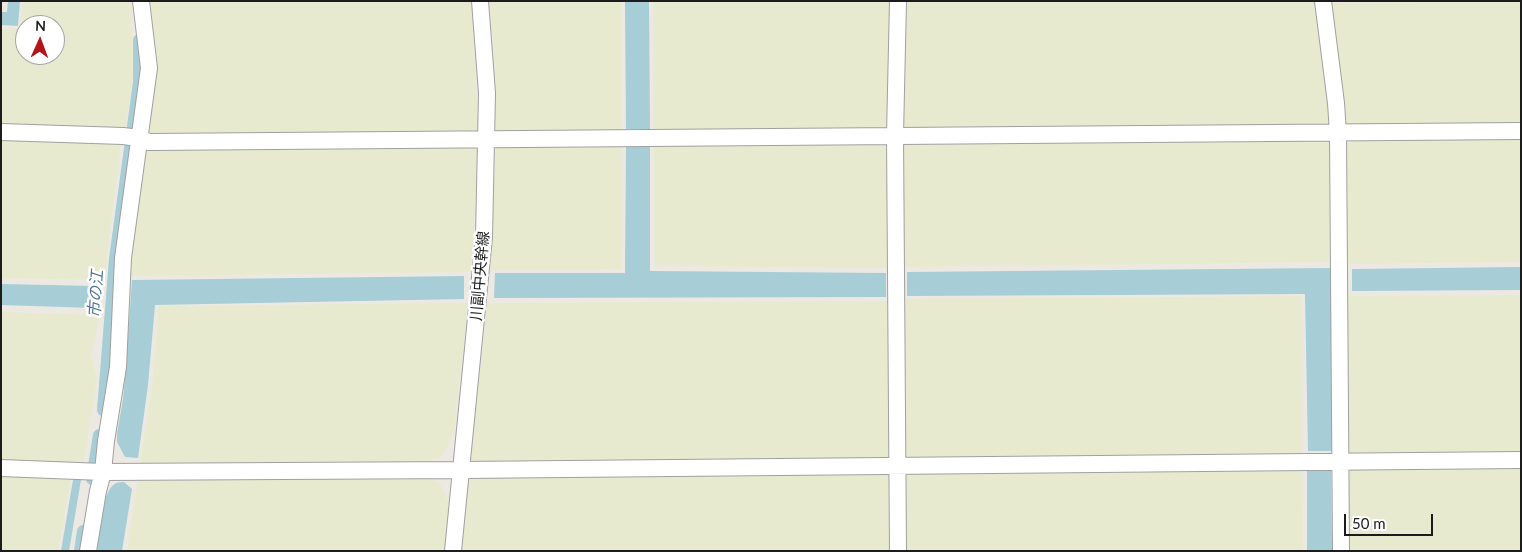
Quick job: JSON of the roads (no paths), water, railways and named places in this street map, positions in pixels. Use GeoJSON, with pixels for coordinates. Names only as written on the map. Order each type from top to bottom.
{"type":"FeatureCollection","features":[{"type":"Feature","properties":{"kind":"street"},"geometry":{"type":"LineString","coordinates":[[88,551],[103,472],[118,367],[131,137],[149,68],[141,1]]}},
{"type":"Feature","properties":{"kind":"street","name":"川副中央幹線"},"geometry":{"type":"LineString","coordinates":[[453,551],[484,237],[487,93],[480,1]]}},
{"type":"Feature","properties":{"kind":"street"},"geometry":{"type":"LineString","coordinates":[[898,1],[895,135],[898,551]]}},
{"type":"Feature","properties":{"kind":"street"},"geometry":{"type":"LineString","coordinates":[[1323,1],[1338,133],[1341,551]]}},
{"type":"Feature","properties":{"kind":"street"},"geometry":{"type":"LineString","coordinates":[[1,132],[131,137],[149,142],[1521,131]]}},
{"type":"Feature","properties":{"kind":"street"},"geometry":{"type":"LineString","coordinates":[[1,468],[103,472],[1341,460],[1521,460]]}},
{"type":"Feature","properties":{"kind":"water"},"geometry":{"type":"Polygon","coordinates":[[[8,1],[20,1],[19,15],[15,15],[15,26],[1,25],[1,12],[7,12],[8,1]]]}},
{"type":"Feature","properties":{"kind":"water"},"geometry":{"type":"Polygon","coordinates":[[[625,1],[649,1],[650,129],[626,129],[625,1]]]}},
{"type":"Feature","properties":{"kind":"water"},"geometry":{"type":"Polygon","coordinates":[[[626,147],[650,147],[650,271],[886,273],[886,297],[494,298],[495,273],[625,273],[626,147]]]}},
{"type":"Feature","properties":{"kind":"water"},"geometry":{"type":"Polygon","coordinates":[[[1521,267],[1521,290],[1352,291],[1352,269],[1521,267]]]}},
{"type":"Feature","properties":{"kind":"water"},"geometry":{"type":"Polygon","coordinates":[[[1331,268],[1332,451],[1308,451],[1305,294],[907,296],[907,272],[1331,268]]]}},
{"type":"Feature","properties":{"kind":"water"},"geometry":{"type":"Polygon","coordinates":[[[464,276],[464,299],[155,305],[148,385],[138,458],[125,457],[117,442],[126,367],[132,280],[464,276]]]}},
{"type":"Feature","properties":{"kind":"water"},"geometry":{"type":"Polygon","coordinates":[[[1,284],[94,286],[93,308],[1,305],[1,284]]]}},
{"type":"Feature","properties":{"kind":"water"},"geometry":{"type":"Polygon","coordinates":[[[1331,470],[1332,551],[1307,551],[1307,471],[1331,470]]]}},
{"type":"Feature","properties":{"kind":"water"},"geometry":{"type":"Polygon","coordinates":[[[73,480],[81,480],[69,551],[61,551],[73,480]]]}},
{"type":"Feature","properties":{"kind":"water"},"geometry":{"type":"Polygon","coordinates":[[[124,482],[132,489],[122,551],[95,551],[101,514],[107,495],[116,483],[124,482]]]}},
{"type":"Feature","properties":{"kind":"waterway","name":"市の江"},"geometry":{"type":"LineString","coordinates":[[103,410],[115,259],[139,82],[139,40]]}},
{"type":"Feature","properties":{"kind":"waterway","name":"市の江"},"geometry":{"type":"LineString","coordinates":[[92,479],[99,435]]}},
{"type":"Feature","properties":{"kind":"waterway","name":"市の江"},"geometry":{"type":"LineString","coordinates":[[80,551],[83,531]]}}]}
